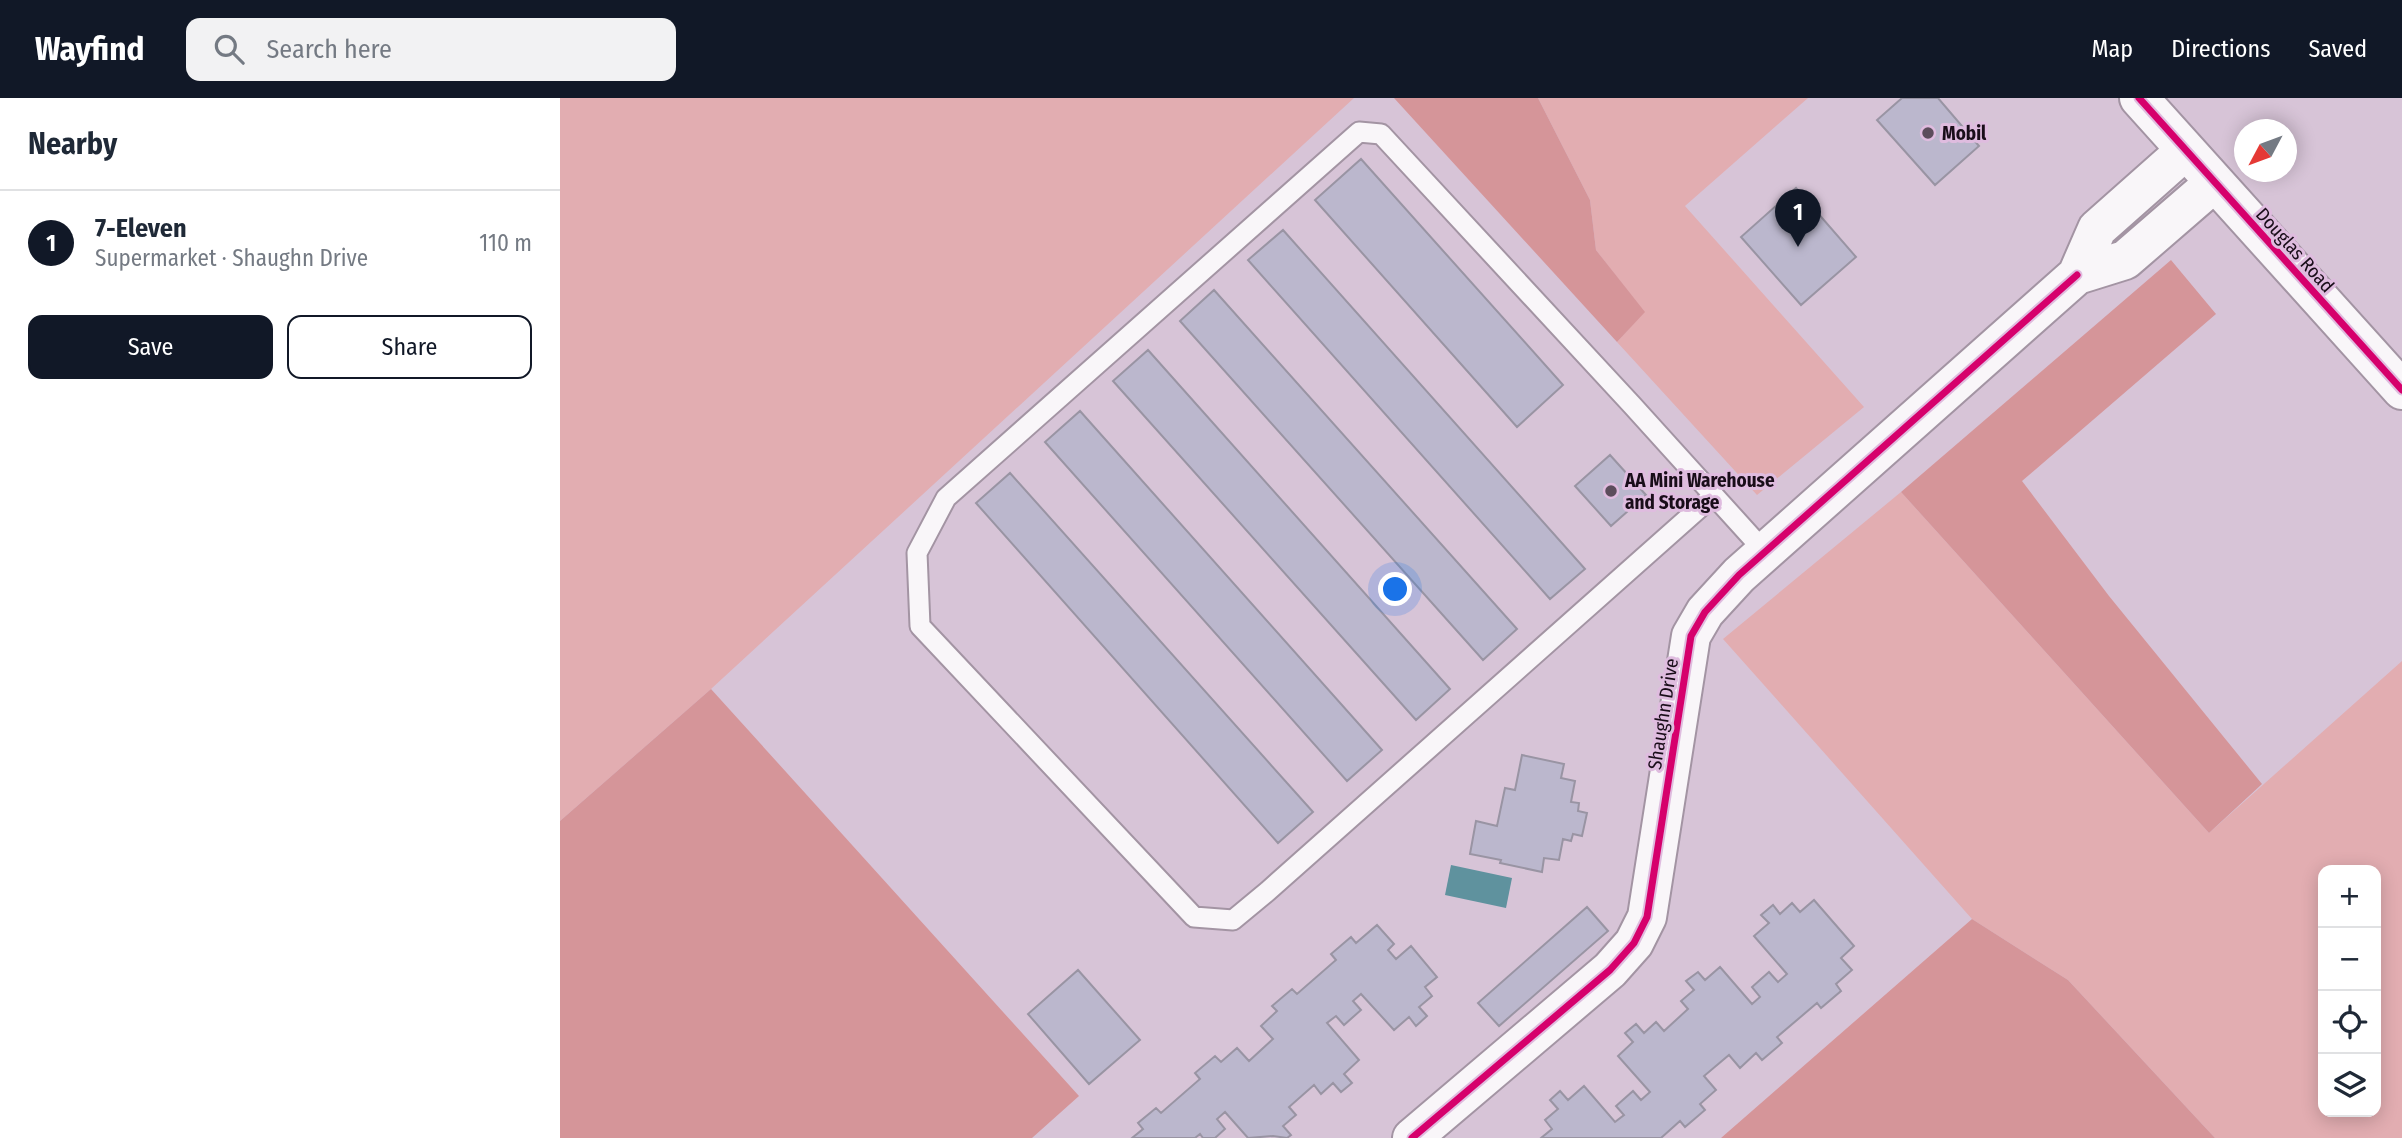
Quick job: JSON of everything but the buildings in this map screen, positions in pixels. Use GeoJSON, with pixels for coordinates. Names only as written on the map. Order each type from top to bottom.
{"type":"FeatureCollection","features":[{"type":"Feature","properties":{"kind":"street","name":"Douglas Road"},"geometry":{"type":"LineString","coordinates":[[2138,98],[2402,390]]}},
{"type":"Feature","properties":{"kind":"street","name":"Shaughn Drive"},"geometry":{"type":"LineString","coordinates":[[2077,275],[2097,229],[2185,151]]}},
{"type":"Feature","properties":{"kind":"street","name":"Shaughn Drive"},"geometry":{"type":"LineString","coordinates":[[1412,1138],[1610,970],[1634,943],[1647,917],[1691,636],[1705,612],[1765,552],[2077,275],[2125,260],[2214,183]]}},
{"type":"Feature","properties":{"kind":"lane"},"geometry":{"type":"LineString","coordinates":[[1714,495],[1233,920],[1194,917],[920,626],[917,553],[946,498],[1359,132],[1381,134],[1632,405],[1714,495],[1765,552]]}},
{"type":"Feature","properties":{"kind":"shaded area"},"geometry":{"type":"Polygon","coordinates":[[[560,98],[1354,98],[711,689],[560,821],[560,98]]]}},
{"type":"Feature","properties":{"kind":"shaded area"},"geometry":{"type":"Polygon","coordinates":[[[1394,98],[1538,98],[1590,200],[1596,250],[1645,312],[1617,342],[1394,98]]]}},
{"type":"Feature","properties":{"kind":"shaded area"},"geometry":{"type":"Polygon","coordinates":[[[1538,98],[1808,98],[1685,206],[1864,407],[1757,495],[1617,342],[1644,312],[1596,250],[1590,200],[1538,98]]]}},
{"type":"Feature","properties":{"kind":"shaded area"},"geometry":{"type":"Polygon","coordinates":[[[2171,260],[2216,314],[2022,481],[2109,596],[2262,784],[2209,833],[1901,492],[2171,260]]]}},
{"type":"Feature","properties":{"kind":"shaded area"},"geometry":{"type":"Polygon","coordinates":[[[1901,492],[2209,833],[2402,661],[2402,1138],[2215,1138],[2068,980],[1972,919],[1723,639],[1901,492]]]}},
{"type":"Feature","properties":{"kind":"shaded area"},"geometry":{"type":"Polygon","coordinates":[[[711,689],[1079,1096],[1032,1138],[560,1138],[560,821],[711,689]]]}},
{"type":"Feature","properties":{"kind":"shaded area"},"geometry":{"type":"Polygon","coordinates":[[[1972,919],[2068,980],[2215,1138],[1721,1138],[1972,919]]]}},
{"type":"Feature","properties":{"kind":"water"},"geometry":{"type":"Polygon","coordinates":[[[1451,865],[1512,878],[1506,908],[1445,895],[1451,865]]]}},
{"type":"Feature","properties":{"kind":"cycle path"},"geometry":{"type":"LineString","coordinates":[[2139,98],[2402,390]]}},
{"type":"Feature","properties":{"kind":"cycle path"},"geometry":{"type":"LineString","coordinates":[[1412,1138],[1610,970],[1634,943],[1647,917],[1691,636],[1705,612],[1739,575],[2077,275]]}},
{"type":"Feature","properties":{"kind":"place","name":"Mobil"},"geometry":{"type":"Point","coordinates":[1928,133]}},
{"type":"Feature","properties":{"kind":"place","name":"7-Eleven"},"geometry":{"type":"Point","coordinates":[1798,247]}},
{"type":"Feature","properties":{"kind":"place","name":"AA Mini Warehouse and Storage"},"geometry":{"type":"Point","coordinates":[1611,491]}}]}
